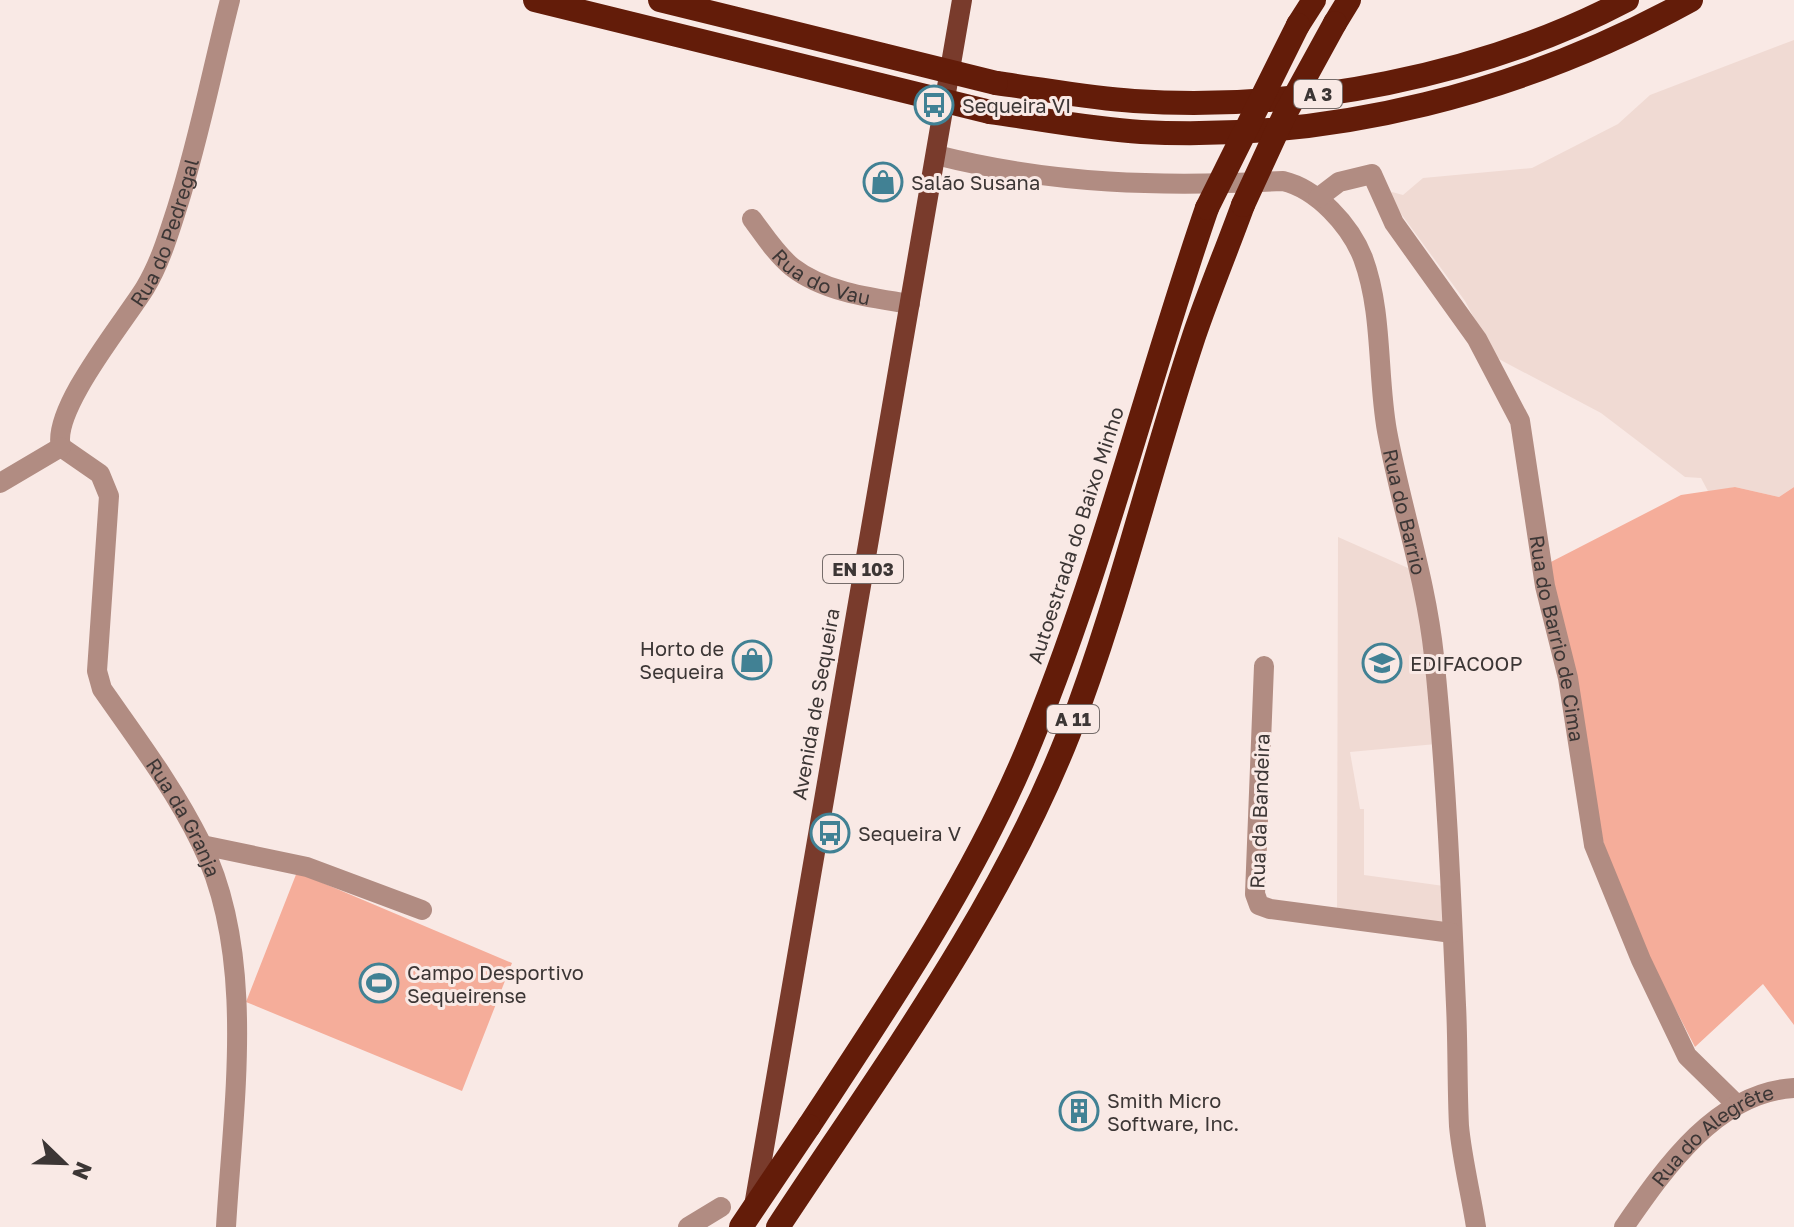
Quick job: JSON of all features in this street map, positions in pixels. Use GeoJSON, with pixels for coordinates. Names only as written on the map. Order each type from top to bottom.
{"type":"FeatureCollection","features":[{"type":"Feature","properties":{"kind":"highway","name":"A 3"},"geometry":{"type":"LineString","coordinates":[[535,0],[990,112],[1140,132],[1313,127],[1424,105],[1525,76],[1624,37],[1691,0]]}},
{"type":"Feature","properties":{"kind":"highway","name":"A 3"},"geometry":{"type":"LineString","coordinates":[[660,0],[996,83],[1134,101],[1229,102],[1329,93],[1422,76],[1507,50],[1627,0]]}},
{"type":"Feature","properties":{"kind":"highway","name":"Autoestrada do Baixo Minho"},"geometry":{"type":"LineString","coordinates":[[741,1227],[923,951],[974,861],[1023,760],[1083,602],[1207,208],[1298,25],[1314,0]]}},
{"type":"Feature","properties":{"kind":"highway","name":"A 11"},"geometry":{"type":"LineString","coordinates":[[778,1227],[947,968],[1011,856],[1068,735],[1122,580],[1194,336],[1243,205],[1284,116],[1349,0]]}},
{"type":"Feature","properties":{"kind":"main road","name":"Avenida de Sequeira"},"geometry":{"type":"LineString","coordinates":[[750,1227],[962,0]]}},
{"type":"Feature","properties":{"kind":"street","name":"Rua do Pedregal"},"geometry":{"type":"LineString","coordinates":[[61,447],[59,429],[68,407],[129,314],[164,250],[204,117],[230,0]]}},
{"type":"Feature","properties":{"kind":"street","name":"Rua do Barrio"},"geometry":{"type":"LineString","coordinates":[[936,155],[987,168],[1115,183],[1168,186],[1283,181],[1301,185],[1318,198],[1343,226],[1363,257],[1373,305],[1381,398],[1398,488],[1418,556],[1433,655],[1452,933],[1460,1128],[1476,1227]]}},
{"type":"Feature","properties":{"kind":"street","name":"Rua do Barrio de Cima"},"geometry":{"type":"LineString","coordinates":[[1318,198],[1339,182],[1372,174],[1394,223],[1477,339],[1520,421],[1545,586],[1568,678],[1594,845],[1641,960],[1687,1056],[1736,1104]]}},
{"type":"Feature","properties":{"kind":"street","name":"Rua do Vau"},"geometry":{"type":"LineString","coordinates":[[752,219],[785,261],[800,273],[859,296],[910,304]]}},
{"type":"Feature","properties":{"kind":"street"},"geometry":{"type":"LineString","coordinates":[[0,483],[61,447]]}},
{"type":"Feature","properties":{"kind":"street","name":"Rua da Granja"},"geometry":{"type":"LineString","coordinates":[[61,447],[100,474],[109,496],[97,671],[102,689],[173,790],[202,845],[216,884],[237,976],[237,1038],[226,1227]]}},
{"type":"Feature","properties":{"kind":"street","name":"Rua da Bandeira"},"geometry":{"type":"LineString","coordinates":[[1264,666],[1255,894],[1259,905],[1452,933]]}},
{"type":"Feature","properties":{"kind":"street"},"geometry":{"type":"LineString","coordinates":[[202,845],[307,867],[422,910]]}},
{"type":"Feature","properties":{"kind":"street","name":"Rua do Alegrête"},"geometry":{"type":"LineString","coordinates":[[1624,1227],[1642,1200],[1705,1127],[1736,1104],[1760,1093],[1794,1088]]}},
{"type":"Feature","properties":{"kind":"street"},"geometry":{"type":"LineString","coordinates":[[1640,1227],[1642,1200]]}},
{"type":"Feature","properties":{"kind":"street"},"geometry":{"type":"LineString","coordinates":[[688,1227],[721,1207]]}},
{"type":"Feature","properties":{"kind":"shaded area"},"geometry":{"type":"Polygon","coordinates":[[[1794,40],[1794,487],[1779,497],[1735,487],[1709,493],[1701,478],[1685,477],[1601,413],[1495,357],[1465,301],[1388,196],[1392,192],[1403,195],[1423,178],[1532,168],[1618,124],[1650,95],[1794,40]]]}},
{"type":"Feature","properties":{"kind":"shaded area"},"geometry":{"type":"Polygon","coordinates":[[[1735,487],[1779,497],[1794,487],[1794,1025],[1763,984],[1695,1047],[1647,954],[1605,850],[1545,565],[1681,495],[1735,487]]]}},
{"type":"Feature","properties":{"kind":"shaded area","name":"EDIFACOOP"},"geometry":{"type":"Polygon","coordinates":[[[1338,537],[1417,572],[1436,744],[1350,752],[1360,809],[1364,809],[1364,875],[1444,886],[1443,930],[1337,915],[1338,537]]]}},
{"type":"Feature","properties":{"kind":"shaded area","name":"Campo Desportivo Sequeirense"},"geometry":{"type":"Polygon","coordinates":[[[297,872],[512,963],[462,1091],[246,1002],[297,872]]]}},
{"type":"Feature","properties":{"kind":"place","name":"Sequeira VI"},"geometry":{"type":"Point","coordinates":[934,105]}},
{"type":"Feature","properties":{"kind":"place","name":"Salão Susana"},"geometry":{"type":"Point","coordinates":[883,182]}},
{"type":"Feature","properties":{"kind":"place","name":"Horto de Sequeira"},"geometry":{"type":"Point","coordinates":[752,660]}},
{"type":"Feature","properties":{"kind":"place","name":"EDIFACOOP"},"geometry":{"type":"Point","coordinates":[1382,663]}},
{"type":"Feature","properties":{"kind":"place","name":"Sequeira V"},"geometry":{"type":"Point","coordinates":[830,833]}},
{"type":"Feature","properties":{"kind":"place","name":"Campo Desportivo Sequeirense"},"geometry":{"type":"Point","coordinates":[379,983]}},
{"type":"Feature","properties":{"kind":"place","name":"Smith Micro Software, Inc."},"geometry":{"type":"Point","coordinates":[1079,1111]}}]}
